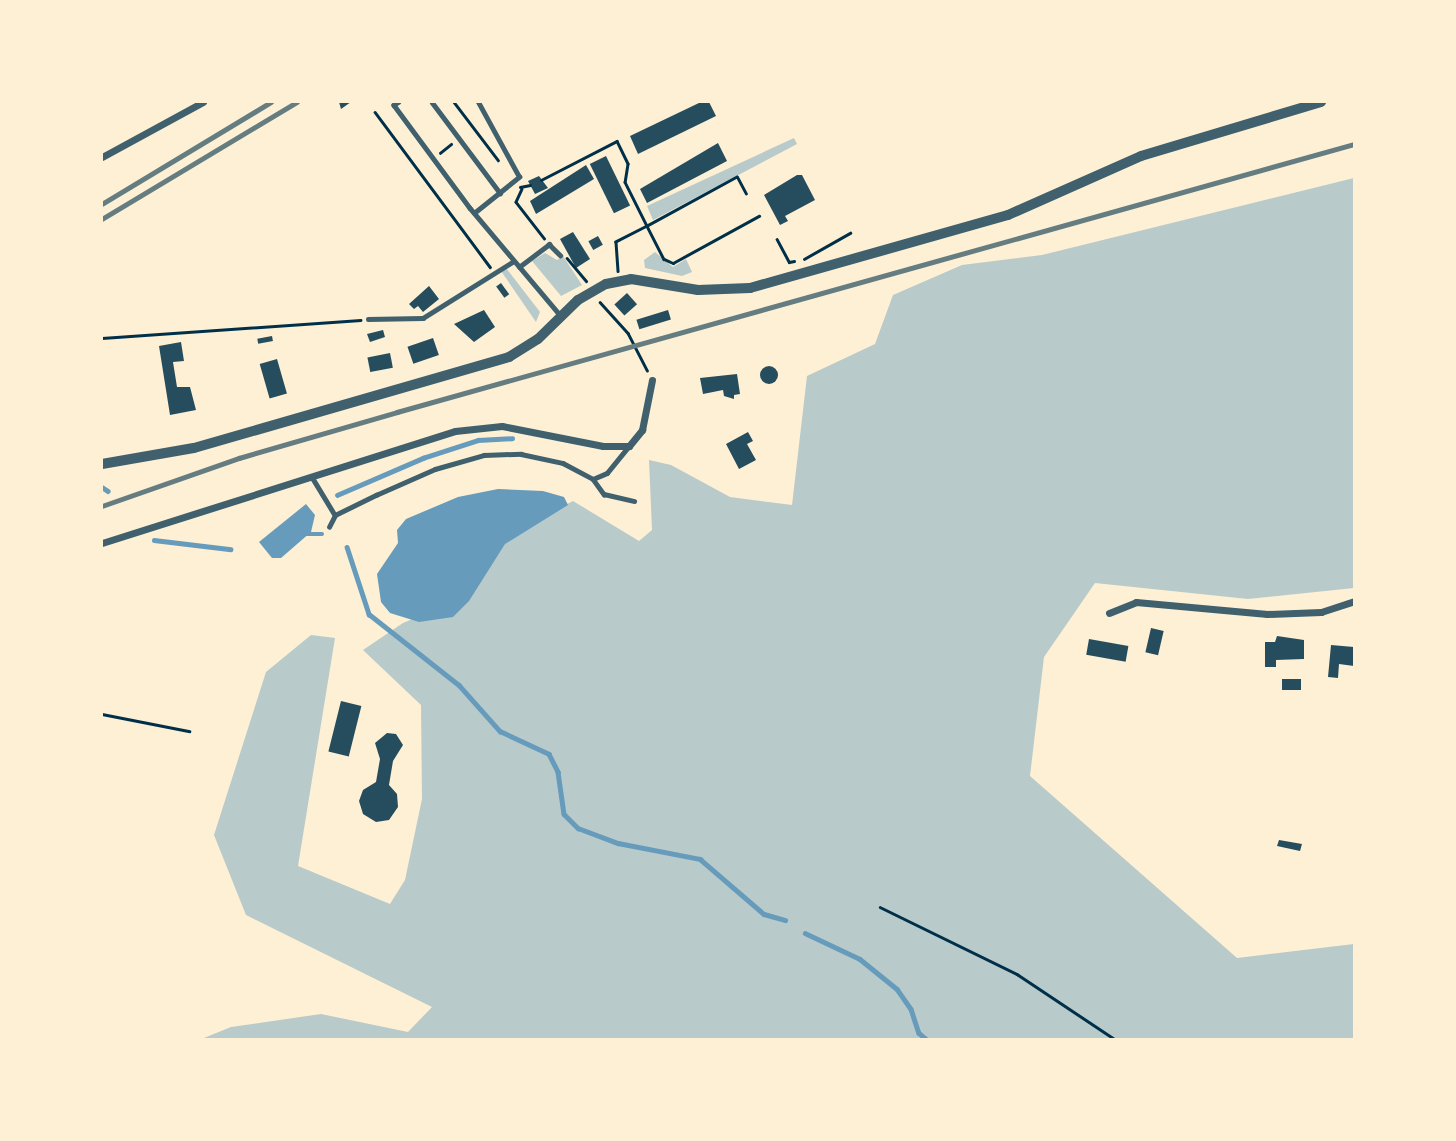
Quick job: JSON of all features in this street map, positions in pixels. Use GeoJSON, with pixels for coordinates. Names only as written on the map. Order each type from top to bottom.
{"type":"FeatureCollection","features":[{"type":"Feature","properties":{"kind":"street"},"geometry":{"type":"LineString","coordinates":[[102,158],[203,102]]}},
{"type":"Feature","properties":{"kind":"street"},"geometry":{"type":"LineString","coordinates":[[102,464],[194,447],[485,365],[523,350],[596,283],[646,280],[698,290],[750,288],[1008,215],[1140,156],[1300,104],[1321,102]]}},
{"type":"Feature","properties":{"kind":"street"},"geometry":{"type":"LineString","coordinates":[[102,543],[455,431],[502,426],[603,446],[629,446],[642,430],[652,380]]}},
{"type":"Feature","properties":{"kind":"street"},"geometry":{"type":"LineString","coordinates":[[1109,613],[1136,602],[1268,614],[1321,612],[1354,601]]}},
{"type":"Feature","properties":{"kind":"lane"},"geometry":{"type":"LineString","coordinates":[[398,102],[394,105],[474,213],[562,317]]}},
{"type":"Feature","properties":{"kind":"lane"},"geometry":{"type":"LineString","coordinates":[[432,102],[500,193]]}},
{"type":"Feature","properties":{"kind":"lane"},"geometry":{"type":"LineString","coordinates":[[474,213],[514,182],[518,169],[478,102]]}},
{"type":"Feature","properties":{"kind":"lane"},"geometry":{"type":"LineString","coordinates":[[519,267],[549,244],[560,255]]}},
{"type":"Feature","properties":{"kind":"lane"},"geometry":{"type":"LineString","coordinates":[[368,320],[423,318],[514,261]]}},
{"type":"Feature","properties":{"kind":"lane"},"geometry":{"type":"LineString","coordinates":[[593,479],[607,473],[629,446]]}},
{"type":"Feature","properties":{"kind":"lane"},"geometry":{"type":"LineString","coordinates":[[329,527],[335,515],[435,469],[484,455],[541,457],[593,479],[604,494],[634,501]]}},
{"type":"Feature","properties":{"kind":"lane"},"geometry":{"type":"LineString","coordinates":[[312,477],[335,515]]}},
{"type":"Feature","properties":{"kind":"path"},"geometry":{"type":"LineString","coordinates":[[454,102],[514,182]]}},
{"type":"Feature","properties":{"kind":"path"},"geometry":{"type":"LineString","coordinates":[[375,112],[495,273]]}},
{"type":"Feature","properties":{"kind":"path"},"geometry":{"type":"LineString","coordinates":[[417,171],[473,127]]}},
{"type":"Feature","properties":{"kind":"path"},"geometry":{"type":"LineString","coordinates":[[541,180],[617,141],[628,164],[625,182],[664,259],[673,263],[759,216]]}},
{"type":"Feature","properties":{"kind":"path"},"geometry":{"type":"LineString","coordinates":[[619,281],[616,242],[737,177],[746,194]]}},
{"type":"Feature","properties":{"kind":"path"},"geometry":{"type":"LineString","coordinates":[[522,189],[516,202],[549,244]]}},
{"type":"Feature","properties":{"kind":"path"},"geometry":{"type":"LineString","coordinates":[[777,239],[789,262],[800,261],[850,233]]}},
{"type":"Feature","properties":{"kind":"path"},"geometry":{"type":"LineString","coordinates":[[560,255],[564,253],[583,282],[596,283],[602,307],[628,333],[652,380]]}},
{"type":"Feature","properties":{"kind":"path"},"geometry":{"type":"LineString","coordinates":[[606,273],[618,268]]}},
{"type":"Feature","properties":{"kind":"path"},"geometry":{"type":"LineString","coordinates":[[102,338],[368,320]]}},
{"type":"Feature","properties":{"kind":"path"},"geometry":{"type":"LineString","coordinates":[[102,715],[189,731]]}},
{"type":"Feature","properties":{"kind":"path"},"geometry":{"type":"LineString","coordinates":[[880,907],[1017,974],[1115,1040]]}},
{"type":"Feature","properties":{"kind":"shaded area"},"geometry":{"type":"Polygon","coordinates":[[[794,138],[797,144],[653,220],[647,206],[794,138]]]}},
{"type":"Feature","properties":{"kind":"shaded area"},"geometry":{"type":"Polygon","coordinates":[[[1354,178],[1354,588],[1248,599],[1095,583],[1044,657],[1030,776],[1237,958],[1354,944],[1354,1039],[199,1040],[231,1027],[321,1014],[408,1032],[432,1007],[246,915],[214,835],[266,672],[311,635],[335,638],[298,866],[390,904],[405,880],[422,799],[421,705],[363,650],[403,623],[460,599],[500,538],[573,501],[639,541],[652,530],[649,460],[671,465],[730,497],[792,505],[807,376],[875,344],[893,295],[962,265],[1042,255],[1354,178]]]}},
{"type":"Feature","properties":{"kind":"shaded area"},"geometry":{"type":"Polygon","coordinates":[[[655,252],[673,267],[686,259],[692,272],[682,276],[645,268],[644,260],[655,252]]]}},
{"type":"Feature","properties":{"kind":"shaded area"},"geometry":{"type":"Polygon","coordinates":[[[545,253],[557,260],[563,256],[582,285],[561,296],[532,261],[545,253]]]}},
{"type":"Feature","properties":{"kind":"shaded area"},"geometry":{"type":"Polygon","coordinates":[[[506,268],[540,312],[536,322],[501,271],[506,268]]]}},
{"type":"Feature","properties":{"kind":"water"},"geometry":{"type":"Polygon","coordinates":[[[498,489],[543,491],[564,497],[568,505],[505,544],[469,601],[453,617],[419,622],[390,613],[381,602],[377,574],[398,543],[397,530],[406,519],[458,497],[498,489]]]}},
{"type":"Feature","properties":{"kind":"water"},"geometry":{"type":"Polygon","coordinates":[[[306,504],[315,515],[311,532],[281,558],[272,558],[259,542],[306,504]]]}},
{"type":"Feature","properties":{"kind":"building"},"geometry":{"type":"Polygon","coordinates":[[[339,102],[351,102],[341,109],[339,102]]]}},
{"type":"Feature","properties":{"kind":"building"},"geometry":{"type":"Polygon","coordinates":[[[701,102],[709,102],[716,116],[638,154],[630,136],[701,102]]]}},
{"type":"Feature","properties":{"kind":"building"},"geometry":{"type":"Polygon","coordinates":[[[718,143],[727,161],[647,203],[640,189],[718,143]]]}},
{"type":"Feature","properties":{"kind":"building"},"geometry":{"type":"Polygon","coordinates":[[[606,156],[630,205],[614,213],[590,164],[606,156]]]}},
{"type":"Feature","properties":{"kind":"building"},"geometry":{"type":"Polygon","coordinates":[[[586,165],[594,179],[536,214],[530,201],[586,165]]]}},
{"type":"Feature","properties":{"kind":"building"},"geometry":{"type":"Polygon","coordinates":[[[797,175],[802,175],[815,200],[785,216],[788,221],[780,225],[764,195],[797,175]]]}},
{"type":"Feature","properties":{"kind":"building"},"geometry":{"type":"Polygon","coordinates":[[[539,176],[548,188],[535,194],[528,181],[539,176]]]}},
{"type":"Feature","properties":{"kind":"building"},"geometry":{"type":"Polygon","coordinates":[[[573,232],[590,259],[576,268],[560,239],[573,232]]]}},
{"type":"Feature","properties":{"kind":"building"},"geometry":{"type":"Polygon","coordinates":[[[598,236],[603,245],[593,250],[588,241],[598,236]]]}},
{"type":"Feature","properties":{"kind":"building"},"geometry":{"type":"Polygon","coordinates":[[[501,283],[509,294],[504,298],[496,287],[501,283]]]}},
{"type":"Feature","properties":{"kind":"building"},"geometry":{"type":"Polygon","coordinates":[[[429,286],[439,299],[423,312],[418,306],[414,309],[409,304],[429,286]]]}},
{"type":"Feature","properties":{"kind":"building"},"geometry":{"type":"Polygon","coordinates":[[[627,293],[637,304],[624,316],[614,304],[627,293]]]}},
{"type":"Feature","properties":{"kind":"building"},"geometry":{"type":"Polygon","coordinates":[[[484,310],[495,327],[474,342],[454,324],[484,310]]]}},
{"type":"Feature","properties":{"kind":"building"},"geometry":{"type":"Polygon","coordinates":[[[668,310],[671,320],[639,329],[636,320],[668,310]]]}},
{"type":"Feature","properties":{"kind":"building"},"geometry":{"type":"Polygon","coordinates":[[[383,330],[385,337],[370,342],[367,334],[383,330]]]}},
{"type":"Feature","properties":{"kind":"building"},"geometry":{"type":"Polygon","coordinates":[[[272,336],[273,341],[258,344],[257,339],[272,336]]]}},
{"type":"Feature","properties":{"kind":"building"},"geometry":{"type":"Polygon","coordinates":[[[433,338],[439,355],[413,364],[407,347],[433,338]]]}},
{"type":"Feature","properties":{"kind":"building"},"geometry":{"type":"Polygon","coordinates":[[[181,342],[184,361],[173,362],[177,387],[190,387],[196,410],[170,415],[159,346],[181,342]]]}},
{"type":"Feature","properties":{"kind":"building"},"geometry":{"type":"Polygon","coordinates":[[[390,353],[393,368],[370,372],[367,357],[390,353]]]}},
{"type":"Feature","properties":{"kind":"building"},"geometry":{"type":"Polygon","coordinates":[[[277,359],[287,394],[270,399],[260,364],[277,359]]]}},
{"type":"Feature","properties":{"kind":"building"},"geometry":{"type":"Polygon","coordinates":[[[769,366],[775,369],[778,375],[775,381],[769,384],[763,381],[760,375],[763,369],[769,366]]]}},
{"type":"Feature","properties":{"kind":"building"},"geometry":{"type":"Polygon","coordinates":[[[737,374],[740,394],[734,395],[734,399],[724,396],[723,390],[703,394],[700,378],[737,374]]]}},
{"type":"Feature","properties":{"kind":"building"},"geometry":{"type":"Polygon","coordinates":[[[748,432],[753,441],[747,444],[756,460],[739,469],[726,444],[748,432]]]}},
{"type":"Feature","properties":{"kind":"building"},"geometry":{"type":"Polygon","coordinates":[[[1151,628],[1164,631],[1158,655],[1145,652],[1151,628]]]}},
{"type":"Feature","properties":{"kind":"building"},"geometry":{"type":"Polygon","coordinates":[[[1277,636],[1304,640],[1304,659],[1276,660],[1276,667],[1265,667],[1265,642],[1275,642],[1277,636]]]}},
{"type":"Feature","properties":{"kind":"building"},"geometry":{"type":"Polygon","coordinates":[[[1089,639],[1128,646],[1126,662],[1086,655],[1089,639]]]}},
{"type":"Feature","properties":{"kind":"building"},"geometry":{"type":"Polygon","coordinates":[[[1331,645],[1354,647],[1354,666],[1339,664],[1338,678],[1328,677],[1331,645]]]}},
{"type":"Feature","properties":{"kind":"building"},"geometry":{"type":"Polygon","coordinates":[[[1282,679],[1301,679],[1301,690],[1282,690],[1282,679]]]}},
{"type":"Feature","properties":{"kind":"building"},"geometry":{"type":"Polygon","coordinates":[[[341,701],[361,706],[349,757],[328,751],[341,701]]]}},
{"type":"Feature","properties":{"kind":"building"},"geometry":{"type":"Polygon","coordinates":[[[387,733],[396,734],[403,745],[393,761],[389,785],[397,794],[398,807],[389,820],[376,822],[363,814],[359,801],[363,790],[376,782],[380,759],[375,743],[387,733]]]}},
{"type":"Feature","properties":{"kind":"building"},"geometry":{"type":"Polygon","coordinates":[[[1279,840],[1302,844],[1300,851],[1277,846],[1279,840]]]}},
{"type":"Feature","properties":{"kind":"waterway"},"geometry":{"type":"LineString","coordinates":[[337,495],[423,458],[478,440],[512,438]]}},
{"type":"Feature","properties":{"kind":"waterway"},"geometry":{"type":"LineString","coordinates":[[102,487],[108,491]]}},
{"type":"Feature","properties":{"kind":"waterway"},"geometry":{"type":"LineString","coordinates":[[306,534],[322,534]]}},
{"type":"Feature","properties":{"kind":"waterway"},"geometry":{"type":"LineString","coordinates":[[154,540],[230,549]]}},
{"type":"Feature","properties":{"kind":"waterway"},"geometry":{"type":"LineString","coordinates":[[347,547],[369,614],[459,685],[500,731],[549,754],[558,772],[564,814],[578,828],[618,843],[700,859],[764,914],[785,920]]}},
{"type":"Feature","properties":{"kind":"waterway"},"geometry":{"type":"LineString","coordinates":[[805,933],[860,959],[897,989],[911,1009],[919,1033],[927,1040]]}},
{"type":"Feature","properties":{"kind":"railway"},"geometry":{"type":"LineString","coordinates":[[102,204],[271,102]]}},
{"type":"Feature","properties":{"kind":"railway"},"geometry":{"type":"LineString","coordinates":[[102,219],[297,102]]}},
{"type":"Feature","properties":{"kind":"railway"},"geometry":{"type":"LineString","coordinates":[[102,506],[239,458],[397,412],[1354,144]]}}]}
